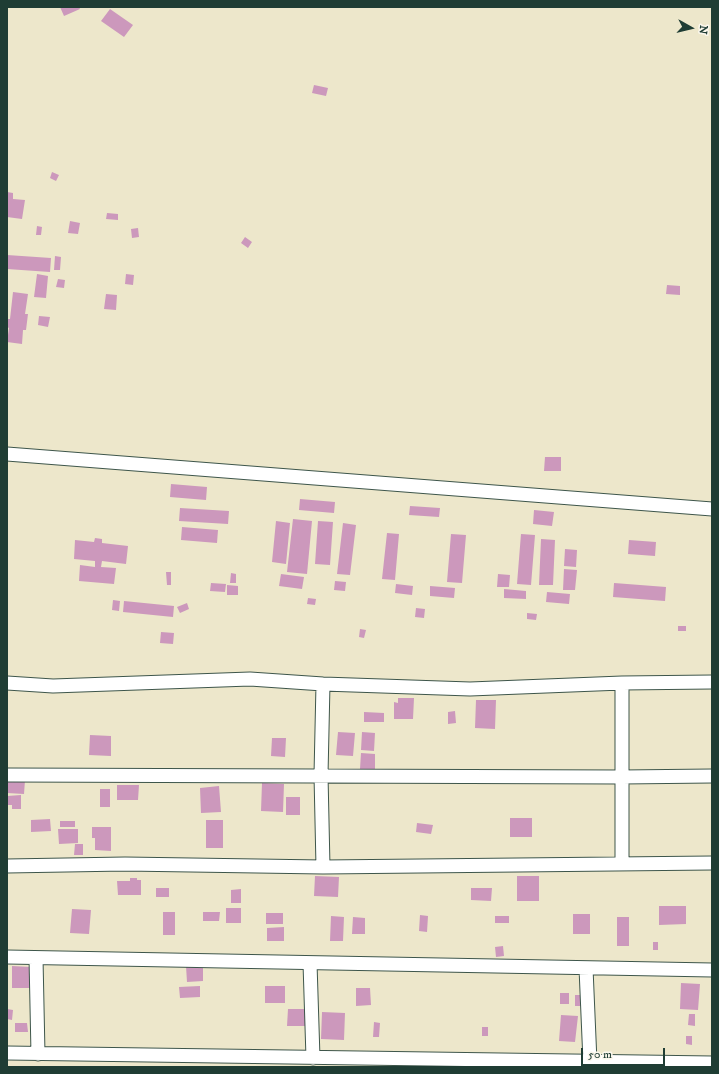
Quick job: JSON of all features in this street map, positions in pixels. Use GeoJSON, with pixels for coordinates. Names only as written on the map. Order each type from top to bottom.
{"type":"FeatureCollection","features":[{"type":"Feature","properties":{"kind":"street"},"geometry":{"type":"LineString","coordinates":[[7,454],[712,509]]}},
{"type":"Feature","properties":{"kind":"street"},"geometry":{"type":"LineString","coordinates":[[7,683],[53,686],[250,679],[323,684],[470,689],[622,683],[712,682]]}},
{"type":"Feature","properties":{"kind":"street"},"geometry":{"type":"LineString","coordinates":[[622,683],[622,864]]}},
{"type":"Feature","properties":{"kind":"street"},"geometry":{"type":"LineString","coordinates":[[323,684],[321,775],[323,867]]}},
{"type":"Feature","properties":{"kind":"street"},"geometry":{"type":"LineString","coordinates":[[7,775],[712,776]]}},
{"type":"Feature","properties":{"kind":"street"},"geometry":{"type":"LineString","coordinates":[[7,866],[125,864],[323,867],[712,863]]}},
{"type":"Feature","properties":{"kind":"street"},"geometry":{"type":"LineString","coordinates":[[7,957],[712,970]]}},
{"type":"Feature","properties":{"kind":"street"},"geometry":{"type":"LineString","coordinates":[[36,958],[38,1054]]}},
{"type":"Feature","properties":{"kind":"street"},"geometry":{"type":"LineString","coordinates":[[310,963],[313,1058]]}},
{"type":"Feature","properties":{"kind":"street"},"geometry":{"type":"LineString","coordinates":[[586,968],[590,1062]]}},
{"type":"Feature","properties":{"kind":"street"},"geometry":{"type":"LineString","coordinates":[[7,1053],[712,1064]]}},
{"type":"Feature","properties":{"kind":"building"},"geometry":{"type":"Polygon","coordinates":[[[60,7],[79,7],[80,9],[64,16],[60,7]]]}},
{"type":"Feature","properties":{"kind":"building"},"geometry":{"type":"Polygon","coordinates":[[[110,9],[133,25],[124,37],[101,21],[110,9]]]}},
{"type":"Feature","properties":{"kind":"building"},"geometry":{"type":"Polygon","coordinates":[[[314,85],[328,88],[326,96],[312,93],[314,85]]]}},
{"type":"Feature","properties":{"kind":"building"},"geometry":{"type":"Polygon","coordinates":[[[52,172],[59,175],[56,181],[50,178],[52,172]]]}},
{"type":"Feature","properties":{"kind":"building"},"geometry":{"type":"Polygon","coordinates":[[[7,192],[13,193],[13,199],[25,200],[22,219],[7,217],[7,192]]]}},
{"type":"Feature","properties":{"kind":"building"},"geometry":{"type":"Polygon","coordinates":[[[107,213],[118,214],[118,220],[106,219],[107,213]]]}},
{"type":"Feature","properties":{"kind":"building"},"geometry":{"type":"Polygon","coordinates":[[[70,221],[80,223],[78,234],[68,233],[70,221]]]}},
{"type":"Feature","properties":{"kind":"building"},"geometry":{"type":"Polygon","coordinates":[[[37,226],[42,227],[41,235],[36,235],[37,226]]]}},
{"type":"Feature","properties":{"kind":"building"},"geometry":{"type":"Polygon","coordinates":[[[138,228],[139,237],[132,238],[131,229],[138,228]]]}},
{"type":"Feature","properties":{"kind":"building"},"geometry":{"type":"Polygon","coordinates":[[[245,237],[252,242],[248,248],[241,243],[245,237]]]}},
{"type":"Feature","properties":{"kind":"building"},"geometry":{"type":"Polygon","coordinates":[[[7,255],[51,258],[50,272],[7,269],[7,255]]]}},
{"type":"Feature","properties":{"kind":"building"},"geometry":{"type":"Polygon","coordinates":[[[55,256],[61,257],[60,270],[54,270],[55,256]]]}},
{"type":"Feature","properties":{"kind":"building"},"geometry":{"type":"Polygon","coordinates":[[[37,274],[48,276],[46,298],[34,297],[37,274]]]}},
{"type":"Feature","properties":{"kind":"building"},"geometry":{"type":"Polygon","coordinates":[[[126,274],[134,275],[133,285],[125,284],[126,274]]]}},
{"type":"Feature","properties":{"kind":"building"},"geometry":{"type":"Polygon","coordinates":[[[58,279],[65,280],[64,288],[56,287],[58,279]]]}},
{"type":"Feature","properties":{"kind":"building"},"geometry":{"type":"Polygon","coordinates":[[[667,285],[680,286],[680,295],[666,294],[667,285]]]}},
{"type":"Feature","properties":{"kind":"building"},"geometry":{"type":"Polygon","coordinates":[[[13,292],[28,294],[25,314],[28,314],[26,330],[23,330],[22,344],[7,342],[9,328],[7,327],[7,319],[10,319],[13,292]]]}},
{"type":"Feature","properties":{"kind":"building"},"geometry":{"type":"Polygon","coordinates":[[[106,294],[117,295],[116,310],[104,309],[106,294]]]}},
{"type":"Feature","properties":{"kind":"building"},"geometry":{"type":"Polygon","coordinates":[[[39,316],[50,317],[48,327],[38,325],[39,316]]]}},
{"type":"Feature","properties":{"kind":"building"},"geometry":{"type":"Polygon","coordinates":[[[545,457],[561,457],[561,471],[544,471],[545,457]]]}},
{"type":"Feature","properties":{"kind":"building"},"geometry":{"type":"Polygon","coordinates":[[[171,484],[207,487],[206,500],[170,497],[171,484]]]}},
{"type":"Feature","properties":{"kind":"building"},"geometry":{"type":"Polygon","coordinates":[[[300,499],[335,502],[334,513],[299,510],[300,499]]]}},
{"type":"Feature","properties":{"kind":"building"},"geometry":{"type":"Polygon","coordinates":[[[410,506],[440,508],[439,517],[409,515],[410,506]]]}},
{"type":"Feature","properties":{"kind":"building"},"geometry":{"type":"Polygon","coordinates":[[[180,508],[229,511],[228,524],[179,521],[180,508]]]}},
{"type":"Feature","properties":{"kind":"building"},"geometry":{"type":"Polygon","coordinates":[[[534,510],[554,512],[552,526],[533,524],[534,510]]]}},
{"type":"Feature","properties":{"kind":"building"},"geometry":{"type":"Polygon","coordinates":[[[293,519],[312,521],[307,574],[287,572],[293,519]]]}},
{"type":"Feature","properties":{"kind":"building"},"geometry":{"type":"Polygon","coordinates":[[[276,521],[290,523],[286,564],[272,562],[276,521]]]}},
{"type":"Feature","properties":{"kind":"building"},"geometry":{"type":"Polygon","coordinates":[[[318,521],[333,522],[330,565],[315,564],[318,521]]]}},
{"type":"Feature","properties":{"kind":"building"},"geometry":{"type":"Polygon","coordinates":[[[343,523],[356,525],[350,575],[337,574],[343,523]]]}},
{"type":"Feature","properties":{"kind":"building"},"geometry":{"type":"Polygon","coordinates":[[[182,527],[218,530],[217,543],[181,540],[182,527]]]}},
{"type":"Feature","properties":{"kind":"building"},"geometry":{"type":"Polygon","coordinates":[[[387,533],[399,534],[395,580],[382,579],[387,533]]]}},
{"type":"Feature","properties":{"kind":"building"},"geometry":{"type":"Polygon","coordinates":[[[451,534],[466,535],[462,583],[447,582],[451,534]]]}},
{"type":"Feature","properties":{"kind":"building"},"geometry":{"type":"Polygon","coordinates":[[[521,534],[535,535],[531,585],[517,584],[521,534]]]}},
{"type":"Feature","properties":{"kind":"building"},"geometry":{"type":"Polygon","coordinates":[[[95,538],[102,539],[102,543],[128,546],[126,564],[102,561],[101,567],[116,568],[114,584],[79,581],[80,565],[95,567],[95,561],[74,559],[75,540],[94,542],[95,538]]]}},
{"type":"Feature","properties":{"kind":"building"},"geometry":{"type":"Polygon","coordinates":[[[541,539],[555,540],[553,585],[539,585],[541,539]]]}},
{"type":"Feature","properties":{"kind":"building"},"geometry":{"type":"Polygon","coordinates":[[[629,540],[656,542],[655,556],[628,554],[629,540]]]}},
{"type":"Feature","properties":{"kind":"building"},"geometry":{"type":"Polygon","coordinates":[[[565,549],[577,550],[576,567],[564,566],[565,549]]]}},
{"type":"Feature","properties":{"kind":"building"},"geometry":{"type":"Polygon","coordinates":[[[564,569],[577,570],[575,590],[563,590],[564,569]]]}},
{"type":"Feature","properties":{"kind":"building"},"geometry":{"type":"Polygon","coordinates":[[[166,572],[171,572],[171,585],[167,585],[166,572]]]}},
{"type":"Feature","properties":{"kind":"building"},"geometry":{"type":"Polygon","coordinates":[[[231,573],[236,574],[236,583],[230,583],[231,573]]]}},
{"type":"Feature","properties":{"kind":"building"},"geometry":{"type":"Polygon","coordinates":[[[281,574],[304,577],[302,589],[279,586],[281,574]]]}},
{"type":"Feature","properties":{"kind":"building"},"geometry":{"type":"Polygon","coordinates":[[[498,574],[510,575],[509,587],[497,587],[498,574]]]}},
{"type":"Feature","properties":{"kind":"building"},"geometry":{"type":"Polygon","coordinates":[[[335,581],[346,582],[345,591],[334,590],[335,581]]]}},
{"type":"Feature","properties":{"kind":"building"},"geometry":{"type":"Polygon","coordinates":[[[211,583],[226,584],[225,592],[210,591],[211,583]]]}},
{"type":"Feature","properties":{"kind":"building"},"geometry":{"type":"Polygon","coordinates":[[[614,583],[666,587],[665,601],[613,597],[614,583]]]}},
{"type":"Feature","properties":{"kind":"building"},"geometry":{"type":"Polygon","coordinates":[[[396,584],[413,586],[412,595],[395,593],[396,584]]]}},
{"type":"Feature","properties":{"kind":"building"},"geometry":{"type":"Polygon","coordinates":[[[227,585],[238,586],[238,595],[227,595],[227,585]]]}},
{"type":"Feature","properties":{"kind":"building"},"geometry":{"type":"Polygon","coordinates":[[[430,586],[455,588],[454,598],[430,596],[430,586]]]}},
{"type":"Feature","properties":{"kind":"building"},"geometry":{"type":"Polygon","coordinates":[[[504,589],[526,591],[526,599],[504,598],[504,589]]]}},
{"type":"Feature","properties":{"kind":"building"},"geometry":{"type":"Polygon","coordinates":[[[547,592],[570,594],[569,604],[546,602],[547,592]]]}},
{"type":"Feature","properties":{"kind":"building"},"geometry":{"type":"Polygon","coordinates":[[[308,598],[316,599],[315,605],[307,604],[308,598]]]}},
{"type":"Feature","properties":{"kind":"building"},"geometry":{"type":"Polygon","coordinates":[[[113,600],[120,601],[119,611],[112,610],[113,600]]]}},
{"type":"Feature","properties":{"kind":"building"},"geometry":{"type":"Polygon","coordinates":[[[124,601],[174,606],[173,617],[123,612],[124,601]]]}},
{"type":"Feature","properties":{"kind":"building"},"geometry":{"type":"Polygon","coordinates":[[[187,603],[189,609],[180,613],[177,607],[187,603]]]}},
{"type":"Feature","properties":{"kind":"building"},"geometry":{"type":"Polygon","coordinates":[[[416,608],[425,609],[424,618],[415,617],[416,608]]]}},
{"type":"Feature","properties":{"kind":"building"},"geometry":{"type":"Polygon","coordinates":[[[527,613],[537,614],[536,620],[527,619],[527,613]]]}},
{"type":"Feature","properties":{"kind":"building"},"geometry":{"type":"Polygon","coordinates":[[[678,626],[686,626],[686,631],[678,631],[678,626]]]}},
{"type":"Feature","properties":{"kind":"building"},"geometry":{"type":"Polygon","coordinates":[[[360,629],[366,630],[364,638],[359,637],[360,629]]]}},
{"type":"Feature","properties":{"kind":"building"},"geometry":{"type":"Polygon","coordinates":[[[161,632],[174,633],[173,644],[160,643],[161,632]]]}},
{"type":"Feature","properties":{"kind":"building"},"geometry":{"type":"Polygon","coordinates":[[[398,698],[414,698],[413,719],[394,719],[394,702],[398,703],[398,698]]]}},
{"type":"Feature","properties":{"kind":"building"},"geometry":{"type":"Polygon","coordinates":[[[476,700],[496,700],[495,729],[475,728],[476,700]]]}},
{"type":"Feature","properties":{"kind":"building"},"geometry":{"type":"Polygon","coordinates":[[[455,711],[456,723],[448,724],[448,712],[455,711]]]}},
{"type":"Feature","properties":{"kind":"building"},"geometry":{"type":"Polygon","coordinates":[[[364,712],[384,713],[384,722],[364,722],[364,712]]]}},
{"type":"Feature","properties":{"kind":"building"},"geometry":{"type":"Polygon","coordinates":[[[338,732],[355,733],[353,756],[336,755],[338,732]]]}},
{"type":"Feature","properties":{"kind":"building"},"geometry":{"type":"Polygon","coordinates":[[[362,732],[375,733],[374,751],[361,750],[362,732]]]}},
{"type":"Feature","properties":{"kind":"building"},"geometry":{"type":"Polygon","coordinates":[[[90,735],[111,736],[111,756],[89,755],[90,735]]]}},
{"type":"Feature","properties":{"kind":"building"},"geometry":{"type":"Polygon","coordinates":[[[272,738],[286,738],[285,757],[271,756],[272,738]]]}},
{"type":"Feature","properties":{"kind":"building"},"geometry":{"type":"Polygon","coordinates":[[[361,753],[375,754],[375,770],[360,769],[361,753]]]}},
{"type":"Feature","properties":{"kind":"building"},"geometry":{"type":"Polygon","coordinates":[[[7,779],[25,780],[24,794],[7,793],[7,779]]]}},
{"type":"Feature","properties":{"kind":"building"},"geometry":{"type":"Polygon","coordinates":[[[262,783],[284,784],[283,812],[261,811],[262,783]]]}},
{"type":"Feature","properties":{"kind":"building"},"geometry":{"type":"Polygon","coordinates":[[[117,785],[139,785],[138,800],[117,800],[117,785]]]}},
{"type":"Feature","properties":{"kind":"building"},"geometry":{"type":"Polygon","coordinates":[[[219,786],[221,812],[201,813],[200,788],[219,786]]]}},
{"type":"Feature","properties":{"kind":"building"},"geometry":{"type":"Polygon","coordinates":[[[100,789],[110,789],[110,807],[100,807],[100,789]]]}},
{"type":"Feature","properties":{"kind":"building"},"geometry":{"type":"Polygon","coordinates":[[[21,795],[21,809],[12,809],[12,805],[7,805],[7,796],[21,795]]]}},
{"type":"Feature","properties":{"kind":"building"},"geometry":{"type":"Polygon","coordinates":[[[286,797],[300,797],[300,815],[286,815],[286,797]]]}},
{"type":"Feature","properties":{"kind":"building"},"geometry":{"type":"Polygon","coordinates":[[[510,818],[532,818],[532,837],[510,837],[510,818]]]}},
{"type":"Feature","properties":{"kind":"building"},"geometry":{"type":"Polygon","coordinates":[[[50,819],[51,831],[31,832],[31,820],[50,819]]]}},
{"type":"Feature","properties":{"kind":"building"},"geometry":{"type":"Polygon","coordinates":[[[206,820],[223,820],[223,848],[206,848],[206,820]]]}},
{"type":"Feature","properties":{"kind":"building"},"geometry":{"type":"Polygon","coordinates":[[[60,821],[75,821],[75,827],[60,827],[60,821]]]}},
{"type":"Feature","properties":{"kind":"building"},"geometry":{"type":"Polygon","coordinates":[[[417,823],[433,825],[431,834],[416,832],[417,823]]]}},
{"type":"Feature","properties":{"kind":"building"},"geometry":{"type":"Polygon","coordinates":[[[92,827],[111,827],[111,851],[95,850],[95,838],[92,838],[92,827]]]}},
{"type":"Feature","properties":{"kind":"building"},"geometry":{"type":"Polygon","coordinates":[[[58,829],[78,829],[78,843],[59,844],[58,829]]]}},
{"type":"Feature","properties":{"kind":"building"},"geometry":{"type":"Polygon","coordinates":[[[75,844],[83,844],[83,855],[74,855],[75,844]]]}},
{"type":"Feature","properties":{"kind":"building"},"geometry":{"type":"Polygon","coordinates":[[[315,876],[339,877],[338,897],[314,896],[315,876]]]}},
{"type":"Feature","properties":{"kind":"building"},"geometry":{"type":"Polygon","coordinates":[[[517,876],[539,876],[539,901],[517,901],[517,876]]]}},
{"type":"Feature","properties":{"kind":"building"},"geometry":{"type":"Polygon","coordinates":[[[130,878],[137,878],[137,880],[141,880],[141,895],[118,895],[117,881],[130,881],[130,878]]]}},
{"type":"Feature","properties":{"kind":"building"},"geometry":{"type":"Polygon","coordinates":[[[156,888],[169,888],[169,897],[156,897],[156,888]]]}},
{"type":"Feature","properties":{"kind":"building"},"geometry":{"type":"Polygon","coordinates":[[[471,888],[492,888],[491,901],[471,900],[471,888]]]}},
{"type":"Feature","properties":{"kind":"building"},"geometry":{"type":"Polygon","coordinates":[[[241,889],[241,903],[231,903],[231,890],[241,889]]]}},
{"type":"Feature","properties":{"kind":"building"},"geometry":{"type":"Polygon","coordinates":[[[659,906],[686,906],[686,924],[659,925],[659,906]]]}},
{"type":"Feature","properties":{"kind":"building"},"geometry":{"type":"Polygon","coordinates":[[[226,908],[241,908],[241,923],[226,923],[226,908]]]}},
{"type":"Feature","properties":{"kind":"building"},"geometry":{"type":"Polygon","coordinates":[[[72,909],[91,910],[89,934],[70,933],[72,909]]]}},
{"type":"Feature","properties":{"kind":"building"},"geometry":{"type":"Polygon","coordinates":[[[163,912],[175,912],[175,935],[163,935],[163,912]]]}},
{"type":"Feature","properties":{"kind":"building"},"geometry":{"type":"Polygon","coordinates":[[[203,912],[220,912],[219,921],[203,921],[203,912]]]}},
{"type":"Feature","properties":{"kind":"building"},"geometry":{"type":"Polygon","coordinates":[[[266,913],[283,913],[283,924],[266,924],[266,913]]]}},
{"type":"Feature","properties":{"kind":"building"},"geometry":{"type":"Polygon","coordinates":[[[573,914],[590,914],[590,934],[573,934],[573,914]]]}},
{"type":"Feature","properties":{"kind":"building"},"geometry":{"type":"Polygon","coordinates":[[[420,915],[428,916],[427,932],[419,931],[420,915]]]}},
{"type":"Feature","properties":{"kind":"building"},"geometry":{"type":"Polygon","coordinates":[[[331,916],[344,917],[343,941],[330,941],[331,916]]]}},
{"type":"Feature","properties":{"kind":"building"},"geometry":{"type":"Polygon","coordinates":[[[495,916],[509,916],[509,923],[495,923],[495,916]]]}},
{"type":"Feature","properties":{"kind":"building"},"geometry":{"type":"Polygon","coordinates":[[[353,917],[365,918],[365,934],[352,934],[353,917]]]}},
{"type":"Feature","properties":{"kind":"building"},"geometry":{"type":"Polygon","coordinates":[[[617,917],[629,917],[629,946],[617,946],[617,917]]]}},
{"type":"Feature","properties":{"kind":"building"},"geometry":{"type":"Polygon","coordinates":[[[284,927],[284,941],[267,941],[267,928],[284,927]]]}},
{"type":"Feature","properties":{"kind":"building"},"geometry":{"type":"Polygon","coordinates":[[[653,942],[658,942],[658,950],[653,950],[653,942]]]}},
{"type":"Feature","properties":{"kind":"building"},"geometry":{"type":"Polygon","coordinates":[[[503,946],[504,956],[496,957],[495,947],[503,946]]]}},
{"type":"Feature","properties":{"kind":"building"},"geometry":{"type":"Polygon","coordinates":[[[203,965],[203,981],[187,982],[186,966],[203,965]]]}},
{"type":"Feature","properties":{"kind":"building"},"geometry":{"type":"Polygon","coordinates":[[[12,966],[31,967],[31,988],[12,988],[12,966]]]}},
{"type":"Feature","properties":{"kind":"building"},"geometry":{"type":"Polygon","coordinates":[[[681,983],[700,984],[698,1010],[680,1009],[681,983]]]}},
{"type":"Feature","properties":{"kind":"building"},"geometry":{"type":"Polygon","coordinates":[[[200,986],[200,997],[180,998],[179,987],[200,986]]]}},
{"type":"Feature","properties":{"kind":"building"},"geometry":{"type":"Polygon","coordinates":[[[265,986],[285,986],[285,1003],[265,1003],[265,986]]]}},
{"type":"Feature","properties":{"kind":"building"},"geometry":{"type":"Polygon","coordinates":[[[356,988],[370,988],[371,1005],[356,1006],[356,988]]]}},
{"type":"Feature","properties":{"kind":"building"},"geometry":{"type":"Polygon","coordinates":[[[560,993],[569,993],[569,1004],[560,1004],[560,993]]]}},
{"type":"Feature","properties":{"kind":"building"},"geometry":{"type":"Polygon","coordinates":[[[575,995],[581,995],[581,1006],[575,1006],[575,995]]]}},
{"type":"Feature","properties":{"kind":"building"},"geometry":{"type":"Polygon","coordinates":[[[7,1009],[13,1010],[12,1020],[7,1019],[7,1009]]]}},
{"type":"Feature","properties":{"kind":"building"},"geometry":{"type":"Polygon","coordinates":[[[288,1009],[307,1009],[307,1026],[287,1026],[288,1009]]]}},
{"type":"Feature","properties":{"kind":"building"},"geometry":{"type":"Polygon","coordinates":[[[322,1012],[345,1013],[344,1040],[321,1039],[322,1012]]]}},
{"type":"Feature","properties":{"kind":"building"},"geometry":{"type":"Polygon","coordinates":[[[689,1014],[695,1014],[695,1026],[688,1025],[689,1014]]]}},
{"type":"Feature","properties":{"kind":"building"},"geometry":{"type":"Polygon","coordinates":[[[561,1015],[578,1016],[575,1042],[559,1041],[561,1015]]]}},
{"type":"Feature","properties":{"kind":"building"},"geometry":{"type":"Polygon","coordinates":[[[374,1022],[380,1023],[379,1037],[373,1037],[374,1022]]]}},
{"type":"Feature","properties":{"kind":"building"},"geometry":{"type":"Polygon","coordinates":[[[15,1023],[27,1023],[28,1032],[15,1032],[15,1023]]]}},
{"type":"Feature","properties":{"kind":"building"},"geometry":{"type":"Polygon","coordinates":[[[482,1027],[488,1027],[488,1036],[482,1036],[482,1027]]]}},
{"type":"Feature","properties":{"kind":"building"},"geometry":{"type":"Polygon","coordinates":[[[686,1036],[692,1036],[692,1045],[686,1044],[686,1036]]]}}]}
